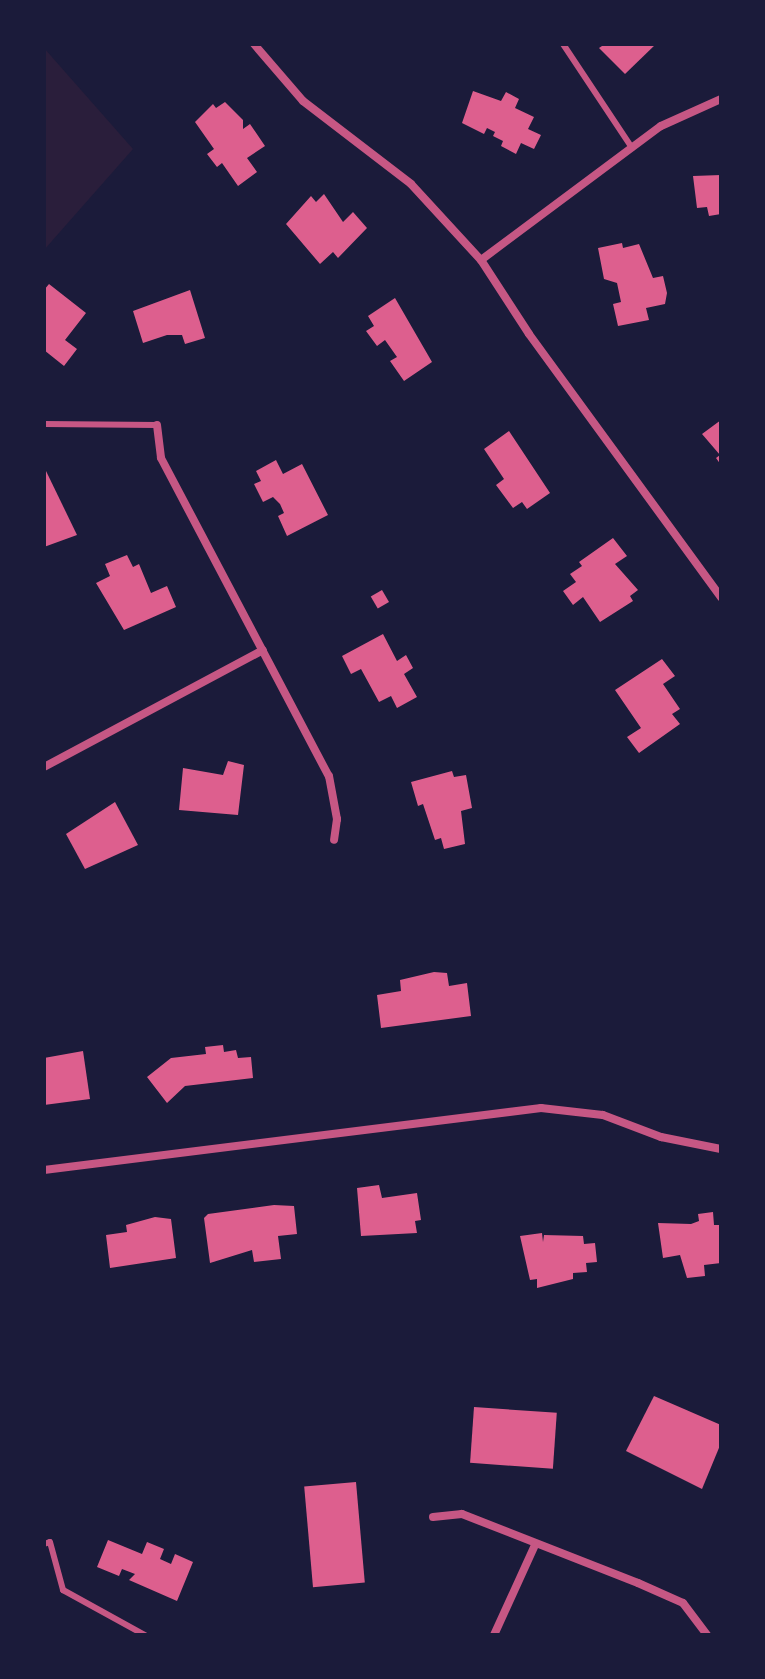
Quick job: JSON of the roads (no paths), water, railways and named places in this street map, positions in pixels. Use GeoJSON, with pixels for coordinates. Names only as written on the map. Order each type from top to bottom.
{"type":"FeatureCollection","features":[{"type":"Feature","properties":{"kind":"street"},"geometry":{"type":"LineString","coordinates":[[254,44],[303,101],[411,184],[481,260],[529,334],[721,597]]}},
{"type":"Feature","properties":{"kind":"street"},"geometry":{"type":"LineString","coordinates":[[481,260],[681,113],[721,99]]}},
{"type":"Feature","properties":{"kind":"street"},"geometry":{"type":"LineString","coordinates":[[157,425],[161,458],[329,776],[336,796],[334,840]]}},
{"type":"Feature","properties":{"kind":"street"},"geometry":{"type":"LineString","coordinates":[[44,767],[263,650]]}},
{"type":"Feature","properties":{"kind":"street"},"geometry":{"type":"LineString","coordinates":[[44,1170],[541,1108],[603,1115],[661,1137],[721,1149]]}},
{"type":"Feature","properties":{"kind":"street"},"geometry":{"type":"LineString","coordinates":[[433,1517],[462,1514],[683,1603],[707,1635]]}},
{"type":"Feature","properties":{"kind":"street"},"geometry":{"type":"LineString","coordinates":[[494,1635],[535,1545]]}},
{"type":"Feature","properties":{"kind":"lane"},"geometry":{"type":"LineString","coordinates":[[563,44],[632,148]]}},
{"type":"Feature","properties":{"kind":"lane"},"geometry":{"type":"LineString","coordinates":[[44,424],[157,425]]}},
{"type":"Feature","properties":{"kind":"lane"},"geometry":{"type":"LineString","coordinates":[[44,1544],[50,1542],[63,1590],[145,1635]]}}]}
